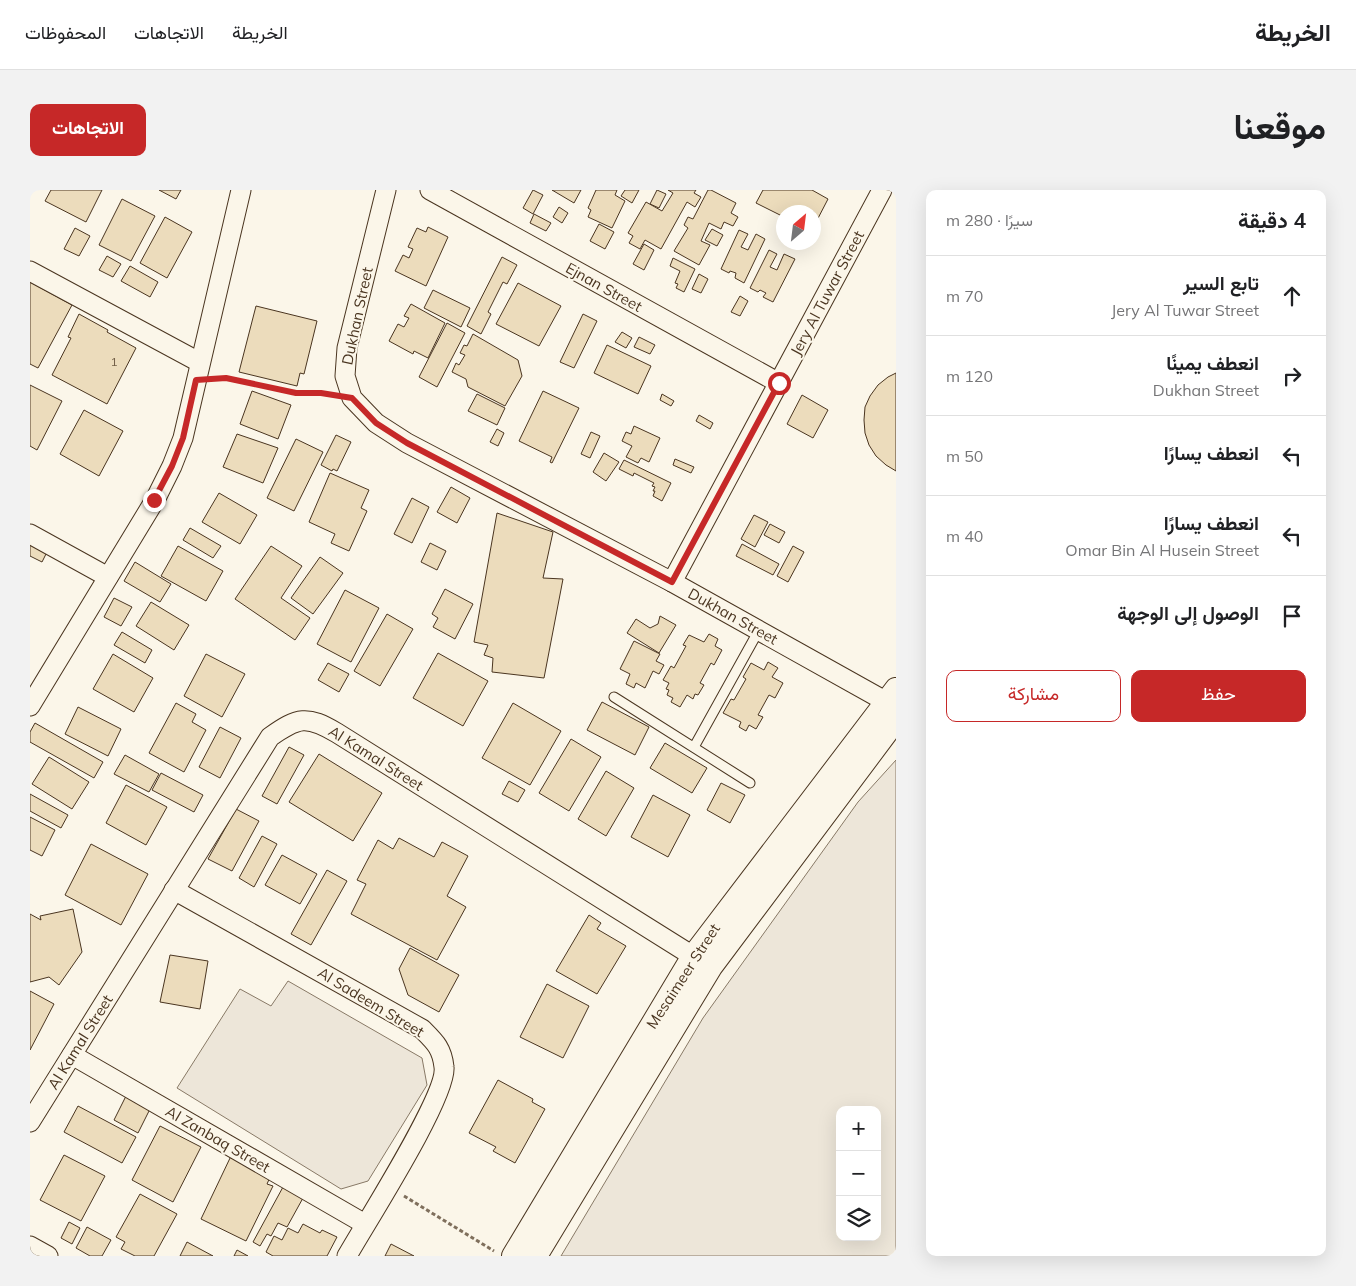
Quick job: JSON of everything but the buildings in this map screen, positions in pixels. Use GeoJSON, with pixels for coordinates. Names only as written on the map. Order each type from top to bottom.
{"type":"FeatureCollection","features":[{"type":"Feature","properties":{"kind":"street"},"geometry":{"type":"LineString","coordinates":[[30,706],[154,500],[172,466],[183,438],[241,190]]}},
{"type":"Feature","properties":{"kind":"street","name":"Dukhan Street"},"geometry":{"type":"LineString","coordinates":[[386,190],[348,348],[345,376],[352,398],[376,423],[407,443],[672,582],[893,706]]}},
{"type":"Feature","properties":{"kind":"street","name":"Ejnan Street"},"geometry":{"type":"LineString","coordinates":[[430,190],[779,383]]}},
{"type":"Feature","properties":{"kind":"street","name":"Jery Al Tuwar Street"},"geometry":{"type":"LineString","coordinates":[[672,582],[882,190]]}},
{"type":"Feature","properties":{"kind":"street"},"geometry":{"type":"LineString","coordinates":[[30,271],[198,371]]}},
{"type":"Feature","properties":{"kind":"street"},"geometry":{"type":"LineString","coordinates":[[30,534],[108,577]]}},
{"type":"Feature","properties":{"kind":"street","name":"Mesaimeer Street"},"geometry":{"type":"LineString","coordinates":[[504,1254],[702,962],[893,706]]}},
{"type":"Feature","properties":{"kind":"street","name":"Al Kamal Street"},"geometry":{"type":"LineString","coordinates":[[30,1122],[270,737],[287,725],[302,720],[321,723],[338,733],[702,962]]}},
{"type":"Feature","properties":{"kind":"street","name":"Al Sadeem Street"},"geometry":{"type":"LineString","coordinates":[[174,890],[422,1029],[438,1046],[445,1069],[439,1093],[347,1256]]}},
{"type":"Feature","properties":{"kind":"street","name":"Mesaimeer Street"},"geometry":{"type":"LineString","coordinates":[[536,1256],[702,962]]}},
{"type":"Feature","properties":{"kind":"street","name":"Al Zanbaq Street"},"geometry":{"type":"LineString","coordinates":[[72,1055],[365,1224]]}},
{"type":"Feature","properties":{"kind":"street"},"geometry":{"type":"LineString","coordinates":[[30,1246],[48,1256]]}},
{"type":"Feature","properties":{"kind":"lane"},"geometry":{"type":"LineString","coordinates":[[694,747],[759,630]]}},
{"type":"Feature","properties":{"kind":"lane"},"geometry":{"type":"LineString","coordinates":[[614,696],[750,783]]}},
{"type":"Feature","properties":{"kind":"path"},"geometry":{"type":"LineString","coordinates":[[198,371],[296,393],[321,393],[352,398]]}},
{"type":"Feature","properties":{"kind":"path"},"geometry":{"type":"LineString","coordinates":[[388,1186],[504,1254]]}},
{"type":"Feature","properties":{"kind":"shaded area"},"geometry":{"type":"Polygon","coordinates":[[[896,760],[896,1256],[561,1256],[703,1018],[858,802],[896,760]]]}},
{"type":"Feature","properties":{"kind":"shaded area"},"geometry":{"type":"Polygon","coordinates":[[[288,981],[422,1058],[427,1085],[368,1181],[341,1189],[177,1088],[240,989],[271,1006],[288,981]]]}},
{"type":"Feature","properties":{"kind":"route"},"geometry":{"type":"LineString","coordinates":[[154,500],[172,466],[183,438],[196,380],[226,378],[296,393],[321,393],[352,398],[376,423],[407,443],[672,582],[779,383]]}}]}
